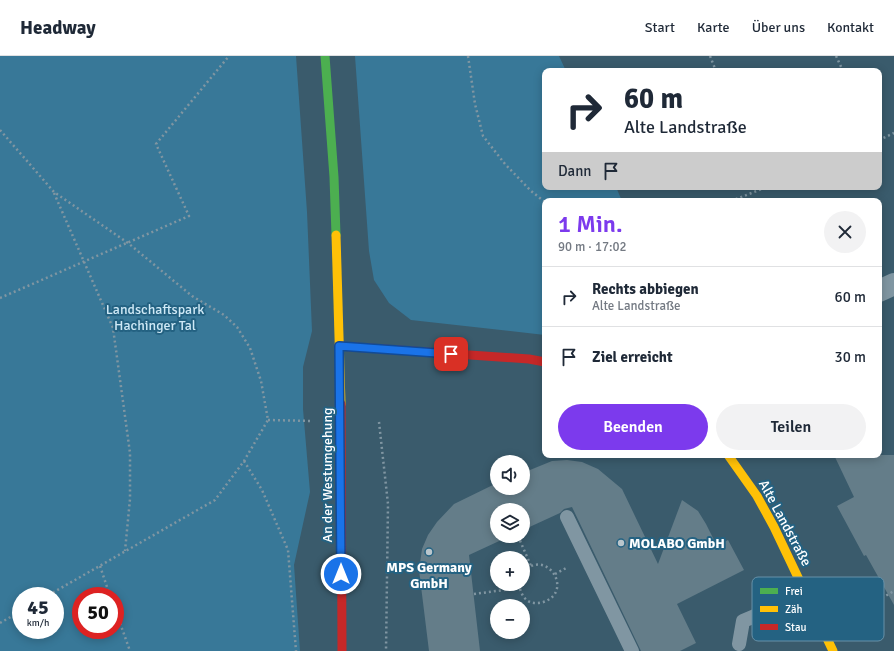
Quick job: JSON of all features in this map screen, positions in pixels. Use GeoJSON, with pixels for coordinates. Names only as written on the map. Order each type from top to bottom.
{"type":"FeatureCollection","features":[{"type":"Feature","properties":{"kind":"main road","name":"An der Westumgehung"},"geometry":{"type":"LineString","coordinates":[[325,56],[334,177],[339,346],[341,421],[342,651]]}},
{"type":"Feature","properties":{"kind":"main road"},"geometry":{"type":"LineString","coordinates":[[339,346],[529,359],[542,361]]}},
{"type":"Feature","properties":{"kind":"main road","name":"Alte Landstraße"},"geometry":{"type":"LineString","coordinates":[[730,458],[757,496],[798,577]]}},
{"type":"Feature","properties":{"kind":"main road","name":"Alte Landstraße"},"geometry":{"type":"LineString","coordinates":[[828,641],[833,651]]}},
{"type":"Feature","properties":{"kind":"street"},"geometry":{"type":"LineString","coordinates":[[882,290],[894,284]]}},
{"type":"Feature","properties":{"kind":"lane"},"geometry":{"type":"LineString","coordinates":[[567,517],[632,651]]}},
{"type":"Feature","properties":{"kind":"lane"},"geometry":{"type":"LineString","coordinates":[[739,644],[743,622],[752,618]]}},
{"type":"Feature","properties":{"kind":"path"},"geometry":{"type":"LineString","coordinates":[[0,298],[189,216],[156,144],[229,56]]}},
{"type":"Feature","properties":{"kind":"path"},"geometry":{"type":"LineString","coordinates":[[468,56],[483,136],[505,164],[531,191],[542,200]]}},
{"type":"Feature","properties":{"kind":"path"},"geometry":{"type":"LineString","coordinates":[[710,56],[715,68]]}},
{"type":"Feature","properties":{"kind":"path"},"geometry":{"type":"LineString","coordinates":[[836,56],[842,68]]}},
{"type":"Feature","properties":{"kind":"path"},"geometry":{"type":"LineString","coordinates":[[0,130],[54,192],[128,243],[192,296],[224,315],[237,328],[250,348],[261,381],[268,420],[244,461],[215,500],[63,587]]}},
{"type":"Feature","properties":{"kind":"path"},"geometry":{"type":"LineString","coordinates":[[882,139],[894,133]]}},
{"type":"Feature","properties":{"kind":"path"},"geometry":{"type":"LineString","coordinates":[[738,198],[758,190]]}},
{"type":"Feature","properties":{"kind":"path"},"geometry":{"type":"LineString","coordinates":[[54,192],[113,328],[130,453],[130,499],[125,551]]}},
{"type":"Feature","properties":{"kind":"path"},"geometry":{"type":"LineString","coordinates":[[268,420],[312,421]]}},
{"type":"Feature","properties":{"kind":"path"},"geometry":{"type":"LineString","coordinates":[[379,422],[388,504],[386,651]]}},
{"type":"Feature","properties":{"kind":"path"},"geometry":{"type":"LineString","coordinates":[[244,461],[262,490],[288,550],[296,651]]}},
{"type":"Feature","properties":{"kind":"path"},"geometry":{"type":"LineString","coordinates":[[520,591],[530,602],[542,603],[548,601],[556,592],[557,586],[555,574],[547,567],[542,565],[531,566],[521,543]]}},
{"type":"Feature","properties":{"kind":"path"},"geometry":{"type":"LineString","coordinates":[[100,566],[107,587]]}},
{"type":"Feature","properties":{"kind":"path"},"geometry":{"type":"LineString","coordinates":[[555,574],[559,571]]}},
{"type":"Feature","properties":{"kind":"path"},"geometry":{"type":"LineString","coordinates":[[474,594],[496,591]]}},
{"type":"Feature","properties":{"kind":"path"},"geometry":{"type":"LineString","coordinates":[[884,597],[894,591]]}},
{"type":"Feature","properties":{"kind":"path"},"geometry":{"type":"LineString","coordinates":[[0,623],[12,616]]}},
{"type":"Feature","properties":{"kind":"path"},"geometry":{"type":"LineString","coordinates":[[124,634],[130,651]]}},
{"type":"Feature","properties":{"kind":"green space","name":"Landschaftspark Hachinger Tal"},"geometry":{"type":"Polygon","coordinates":[[[0,56],[296,56],[307,212],[312,331],[303,367],[303,409],[310,492],[294,565],[300,651],[0,651],[0,56]]]}},
{"type":"Feature","properties":{"kind":"green space"},"geometry":{"type":"Polygon","coordinates":[[[355,56],[559,56],[565,68],[542,68],[542,190],[617,190],[621,198],[542,198],[542,335],[411,320],[389,303],[374,280],[369,251],[355,56]]]}},
{"type":"Feature","properties":{"kind":"building"},"geometry":{"type":"Polygon","coordinates":[[[882,455],[894,455],[894,605],[884,587],[884,577],[878,577],[866,555],[864,556],[837,506],[854,497],[835,458],[882,458],[882,455]]]}},
{"type":"Feature","properties":{"kind":"building"},"geometry":{"type":"Polygon","coordinates":[[[567,460],[582,462],[598,469],[622,489],[658,564],[682,500],[698,511],[717,546],[728,540],[744,570],[677,604],[696,643],[680,651],[641,651],[572,507],[564,509],[560,513],[530,527],[530,503],[490,503],[490,543],[495,543],[469,555],[480,651],[429,651],[419,570],[422,549],[428,535],[437,522],[454,504],[490,486],[490,495],[530,495],[530,470],[552,461],[567,460]]]}},
{"type":"Feature","properties":{"kind":"traffic: fast"},"geometry":{"type":"LineString","coordinates":[[325,56],[334,177],[336,235]]}},
{"type":"Feature","properties":{"kind":"traffic: slow"},"geometry":{"type":"LineString","coordinates":[[336,235],[341,404]]}},
{"type":"Feature","properties":{"kind":"traffic: slow"},"geometry":{"type":"LineString","coordinates":[[730,458],[757,496],[774,527],[798,577]]}},
{"type":"Feature","properties":{"kind":"traffic: slow"},"geometry":{"type":"LineString","coordinates":[[828,641],[833,651]]}},
{"type":"Feature","properties":{"kind":"traffic: jam"},"geometry":{"type":"LineString","coordinates":[[339,346],[529,359],[542,361]]}},
{"type":"Feature","properties":{"kind":"traffic: jam"},"geometry":{"type":"LineString","coordinates":[[341,404],[342,651]]}},
{"type":"Feature","properties":{"kind":"place","name":"MOLABO GmbH"},"geometry":{"type":"Point","coordinates":[621,543]}},
{"type":"Feature","properties":{"kind":"place","name":"MPS Germany GmbH"},"geometry":{"type":"Point","coordinates":[429,552]}},
{"type":"Feature","properties":{"kind":"route"},"geometry":{"type":"LineString","coordinates":[[341,574],[341,421],[339,346],[451,354]]}}]}
